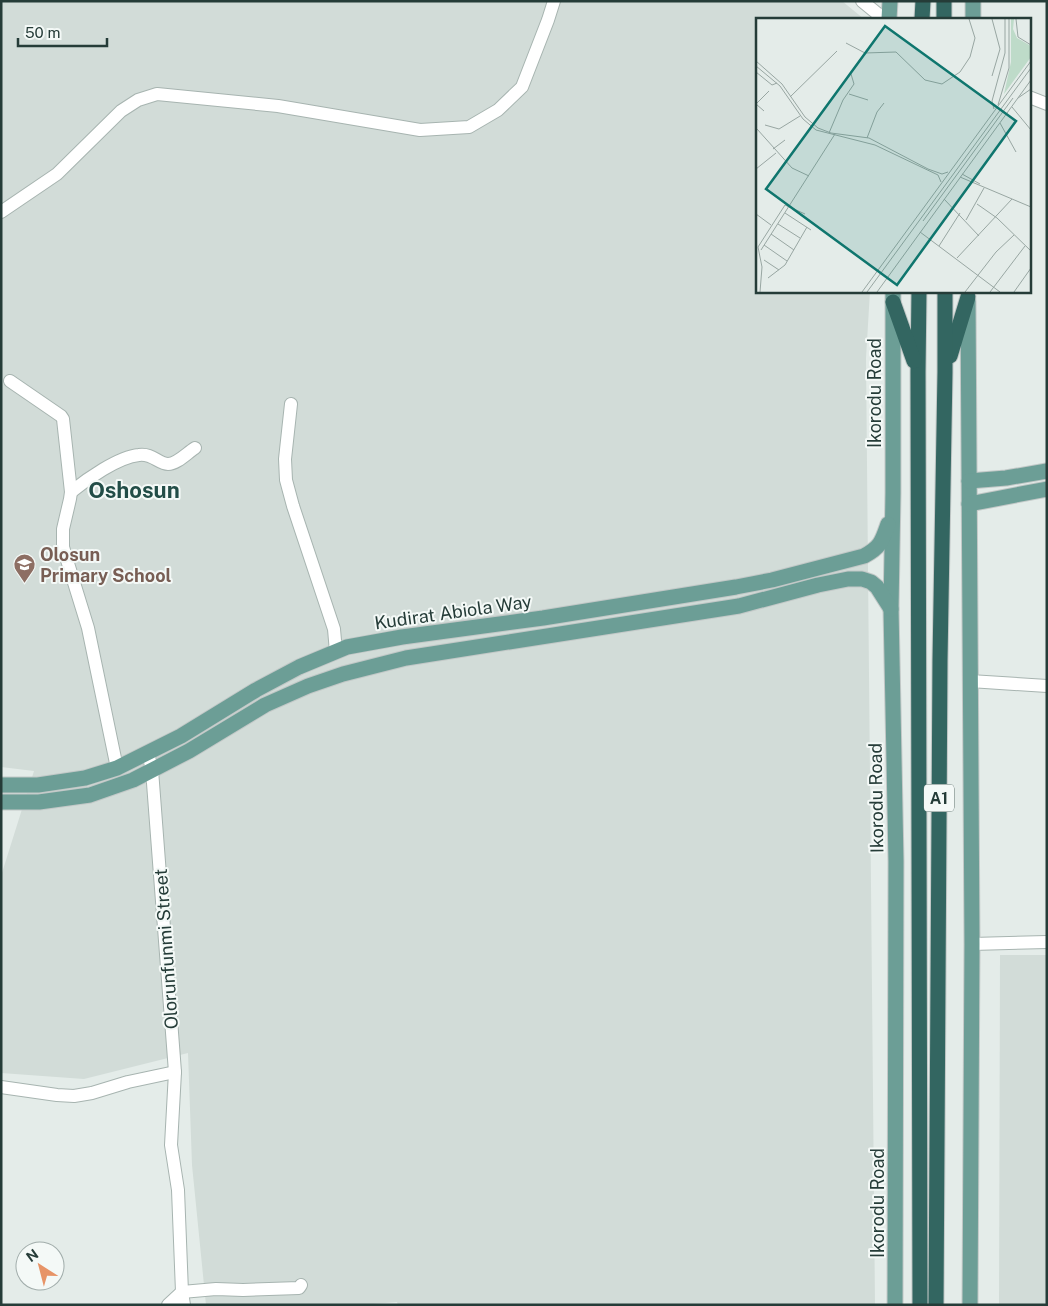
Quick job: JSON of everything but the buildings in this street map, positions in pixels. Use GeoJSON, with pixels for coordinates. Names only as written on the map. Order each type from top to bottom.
{"type":"FeatureCollection","features":[{"type":"Feature","properties":{"kind":"highway"},"geometry":{"type":"LineString","coordinates":[[922,18],[923,1]]}},
{"type":"Feature","properties":{"kind":"highway"},"geometry":{"type":"LineString","coordinates":[[944,1],[944,18]]}},
{"type":"Feature","properties":{"kind":"highway","name":"A1"},"geometry":{"type":"LineString","coordinates":[[919,292],[920,1305]]}},
{"type":"Feature","properties":{"kind":"highway","name":"A1"},"geometry":{"type":"LineString","coordinates":[[936,1305],[940,660],[945,292]]}},
{"type":"Feature","properties":{"kind":"highway"},"geometry":{"type":"LineString","coordinates":[[945,372],[968,294]]}},
{"type":"Feature","properties":{"kind":"highway"},"geometry":{"type":"LineString","coordinates":[[893,296],[918,372]]}},
{"type":"Feature","properties":{"kind":"main road"},"geometry":{"type":"LineString","coordinates":[[889,18],[890,1]]}},
{"type":"Feature","properties":{"kind":"main road"},"geometry":{"type":"LineString","coordinates":[[973,1],[973,18]]}},
{"type":"Feature","properties":{"kind":"main road"},"geometry":{"type":"LineString","coordinates":[[968,294],[972,944],[970,1305]]}},
{"type":"Feature","properties":{"kind":"main road","name":"Ikorodu Road"},"geometry":{"type":"LineString","coordinates":[[893,296],[891,609],[896,861],[895,1305]]}},
{"type":"Feature","properties":{"kind":"main road"},"geometry":{"type":"LineString","coordinates":[[969,481],[1006,478],[1047,471]]}},
{"type":"Feature","properties":{"kind":"main road"},"geometry":{"type":"LineString","coordinates":[[970,504],[1047,489]]}},
{"type":"Feature","properties":{"kind":"main road","name":"Kudirat Abiola Way"},"geometry":{"type":"LineString","coordinates":[[1,784],[38,785],[86,778],[117,768],[180,736],[256,690],[299,667],[347,647],[736,587],[856,559],[875,550],[882,541],[888,522],[893,493]]}},
{"type":"Feature","properties":{"kind":"main road","name":"Kudirat Abiola Way"},"geometry":{"type":"LineString","coordinates":[[1,802],[39,802],[90,794],[134,780],[189,752],[264,705],[308,686],[343,674],[406,658],[739,606],[848,579],[862,579],[871,582],[877,587],[891,609]]}},
{"type":"Feature","properties":{"kind":"street"},"geometry":{"type":"LineString","coordinates":[[1,212],[57,174],[121,111],[138,100],[157,94],[278,106],[420,130],[469,127],[498,110],[522,87],[554,1]]}},
{"type":"Feature","properties":{"kind":"street"},"geometry":{"type":"LineString","coordinates":[[862,1],[883,18]]}},
{"type":"Feature","properties":{"kind":"street"},"geometry":{"type":"LineString","coordinates":[[1030,97],[1047,104]]}},
{"type":"Feature","properties":{"kind":"street"},"geometry":{"type":"LineString","coordinates":[[10,381],[61,416],[63,420],[71,492],[63,529],[63,547],[88,628],[117,768]]}},
{"type":"Feature","properties":{"kind":"street"},"geometry":{"type":"LineString","coordinates":[[291,404],[285,459],[286,480],[334,629],[336,652]]}},
{"type":"Feature","properties":{"kind":"street"},"geometry":{"type":"LineString","coordinates":[[71,492],[82,482],[128,458],[146,455],[169,464],[195,448]]}},
{"type":"Feature","properties":{"kind":"street"},"geometry":{"type":"LineString","coordinates":[[970,681],[1047,686]]}},
{"type":"Feature","properties":{"kind":"street","name":"Olorunfunmi Street"},"geometry":{"type":"LineString","coordinates":[[148,753],[152,770],[175,1072],[171,1145],[178,1190],[184,1305]]}},
{"type":"Feature","properties":{"kind":"street"},"geometry":{"type":"LineString","coordinates":[[972,944],[1047,942]]}},
{"type":"Feature","properties":{"kind":"street"},"geometry":{"type":"LineString","coordinates":[[1,1087],[74,1096],[175,1072]]}},
{"type":"Feature","properties":{"kind":"street"},"geometry":{"type":"LineString","coordinates":[[168,1305],[182,1292],[216,1289],[299,1288],[301,1284]]}},
{"type":"Feature","properties":{"kind":"shaded area"},"geometry":{"type":"Polygon","coordinates":[[[1,1],[842,1],[863,18],[756,18],[756,292],[870,292],[866,358],[875,1305],[398,1305],[397,1302],[362,1305],[206,1305],[192,1165],[188,1053],[84,1079],[1,1073],[1,876],[34,771],[1,767],[1,1]]]}},
{"type":"Feature","properties":{"kind":"shaded area"},"geometry":{"type":"Polygon","coordinates":[[[1000,955],[1047,955],[1047,1305],[999,1305],[1000,955]]]}},
{"type":"Feature","properties":{"kind":"place","name":"Olosun Primary School"},"geometry":{"type":"Point","coordinates":[24,583]}},
{"type":"Feature","properties":{"kind":"district","name":"Oshosun"},"geometry":{"type":"Point","coordinates":[134,490]}}]}
